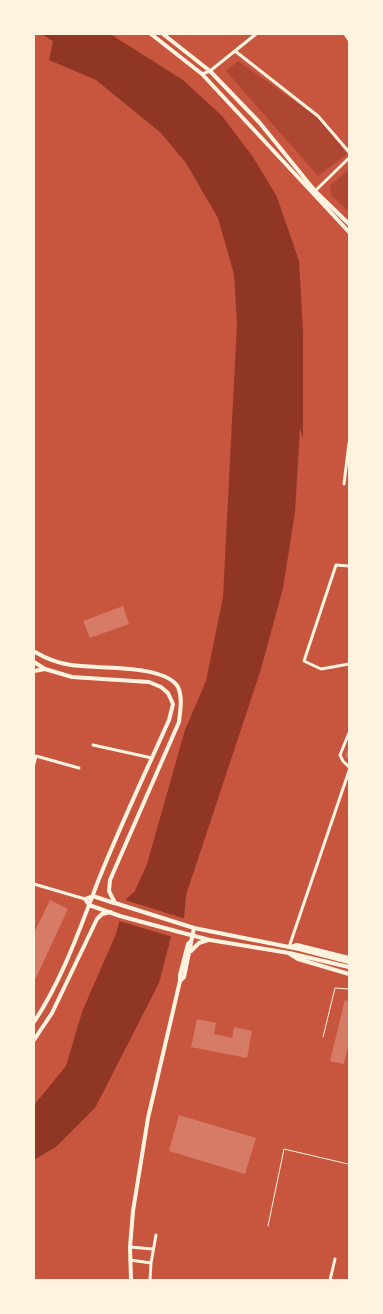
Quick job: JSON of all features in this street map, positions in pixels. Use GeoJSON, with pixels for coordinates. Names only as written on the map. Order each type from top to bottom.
{"type":"FeatureCollection","features":[{"type":"Feature","properties":{"kind":"main road"},"geometry":{"type":"LineString","coordinates":[[150,34],[202,74],[349,232]]}},
{"type":"Feature","properties":{"kind":"main road"},"geometry":{"type":"LineString","coordinates":[[163,34],[210,71],[258,122],[315,191],[349,224]]}},
{"type":"Feature","properties":{"kind":"main road"},"geometry":{"type":"LineString","coordinates":[[34,652],[50,661],[71,665],[152,672],[168,677],[178,687],[182,702],[179,722],[110,880],[109,891],[115,903]]}},
{"type":"Feature","properties":{"kind":"main road"},"geometry":{"type":"LineString","coordinates":[[34,662],[45,669],[72,676],[149,682],[161,687],[168,694],[172,704],[170,720],[90,905],[53,990],[34,1022]]}},
{"type":"Feature","properties":{"kind":"main road"},"geometry":{"type":"LineString","coordinates":[[34,671],[45,669]]}},
{"type":"Feature","properties":{"kind":"main road"},"geometry":{"type":"LineString","coordinates":[[349,962],[290,947],[194,928],[93,896],[86,899],[90,905],[120,916],[182,933],[210,940],[289,953],[349,967]]}},
{"type":"Feature","properties":{"kind":"main road"},"geometry":{"type":"LineString","coordinates":[[34,1040],[52,1013],[97,919],[102,914],[111,912]]}},
{"type":"Feature","properties":{"kind":"main road"},"geometry":{"type":"LineString","coordinates":[[180,981],[184,977],[194,928]]}},
{"type":"Feature","properties":{"kind":"main road"},"geometry":{"type":"LineString","coordinates":[[190,951],[199,943],[210,940]]}},
{"type":"Feature","properties":{"kind":"main road"},"geometry":{"type":"LineString","coordinates":[[131,1280],[130,1247],[133,1211],[148,1118],[180,975],[188,944],[191,941]]}},
{"type":"Feature","properties":{"kind":"main road"},"geometry":{"type":"LineString","coordinates":[[290,947],[297,945],[349,958]]}},
{"type":"Feature","properties":{"kind":"main road"},"geometry":{"type":"LineString","coordinates":[[289,953],[298,959],[349,974]]}},
{"type":"Feature","properties":{"kind":"street"},"geometry":{"type":"LineString","coordinates":[[202,74],[210,71],[253,34]]}},
{"type":"Feature","properties":{"kind":"street"},"geometry":{"type":"LineString","coordinates":[[345,34],[349,40]]}},
{"type":"Feature","properties":{"kind":"street"},"geometry":{"type":"LineString","coordinates":[[235,51],[318,116],[349,152]]}},
{"type":"Feature","properties":{"kind":"street"},"geometry":{"type":"LineString","coordinates":[[315,191],[349,158]]}},
{"type":"Feature","properties":{"kind":"street"},"geometry":{"type":"LineString","coordinates":[[344,484],[349,443]]}},
{"type":"Feature","properties":{"kind":"street"},"geometry":{"type":"LineString","coordinates":[[349,566],[336,565],[304,661],[321,669],[349,664]]}},
{"type":"Feature","properties":{"kind":"street"},"geometry":{"type":"LineString","coordinates":[[349,733],[340,755],[349,766]]}},
{"type":"Feature","properties":{"kind":"street"},"geometry":{"type":"LineString","coordinates":[[93,745],[152,758]]}},
{"type":"Feature","properties":{"kind":"street"},"geometry":{"type":"LineString","coordinates":[[34,764],[36,756],[79,768]]}},
{"type":"Feature","properties":{"kind":"street"},"geometry":{"type":"LineString","coordinates":[[290,947],[349,771]]}},
{"type":"Feature","properties":{"kind":"street"},"geometry":{"type":"LineString","coordinates":[[34,884],[86,899]]}},
{"type":"Feature","properties":{"kind":"street"},"geometry":{"type":"LineString","coordinates":[[150,1280],[156,1235]]}},
{"type":"Feature","properties":{"kind":"street"},"geometry":{"type":"LineString","coordinates":[[130,1247],[153,1249]]}},
{"type":"Feature","properties":{"kind":"street"},"geometry":{"type":"LineString","coordinates":[[330,1280],[335,1259]]}},
{"type":"Feature","properties":{"kind":"street"},"geometry":{"type":"LineString","coordinates":[[130,1260],[151,1263]]}},
{"type":"Feature","properties":{"kind":"lane"},"geometry":{"type":"LineString","coordinates":[[268,1226],[284,1149],[348,1164]]}},
{"type":"Feature","properties":{"kind":"path"},"geometry":{"type":"LineString","coordinates":[[323,1037],[335,988],[349,990]]}},
{"type":"Feature","properties":{"kind":"shaded area"},"geometry":{"type":"Polygon","coordinates":[[[41,34],[110,34],[183,80],[222,116],[253,157],[277,197],[299,261],[303,331],[303,439],[300,428],[295,512],[283,588],[261,669],[186,895],[184,918],[171,937],[159,983],[95,1108],[57,1146],[34,1160],[34,1105],[66,1066],[82,1012],[116,934],[125,900],[135,891],[147,864],[185,730],[206,681],[223,597],[237,324],[234,274],[218,218],[186,163],[161,133],[96,80],[49,60],[53,41],[41,34]]]}},
{"type":"Feature","properties":{"kind":"shaded area"},"geometry":{"type":"Polygon","coordinates":[[[238,61],[320,119],[347,154],[318,176],[226,71],[238,61]]]}},
{"type":"Feature","properties":{"kind":"shaded area"},"geometry":{"type":"Polygon","coordinates":[[[349,169],[349,212],[331,195],[330,186],[349,169]]]}},
{"type":"Feature","properties":{"kind":"pier"},"geometry":{"type":"Polygon","coordinates":[[[125,900],[186,919],[173,937],[119,921],[125,900]]]}},
{"type":"Feature","properties":{"kind":"building"},"geometry":{"type":"Polygon","coordinates":[[[123,606],[129,624],[90,638],[83,621],[123,606]]]}},
{"type":"Feature","properties":{"kind":"building"},"geometry":{"type":"Polygon","coordinates":[[[349,745],[349,758],[345,757],[349,745]]]}},
{"type":"Feature","properties":{"kind":"building"},"geometry":{"type":"Polygon","coordinates":[[[50,900],[68,909],[34,982],[34,933],[50,900]]]}},
{"type":"Feature","properties":{"kind":"building"},"geometry":{"type":"Polygon","coordinates":[[[345,1000],[349,1002],[349,1041],[344,1064],[330,1061],[345,1000]]]}},
{"type":"Feature","properties":{"kind":"building"},"geometry":{"type":"Polygon","coordinates":[[[197,1019],[216,1023],[214,1034],[232,1038],[234,1027],[252,1031],[247,1058],[191,1047],[197,1019]]]}},
{"type":"Feature","properties":{"kind":"building"},"geometry":{"type":"Polygon","coordinates":[[[179,1115],[256,1138],[245,1174],[169,1151],[179,1115]]]}}]}
